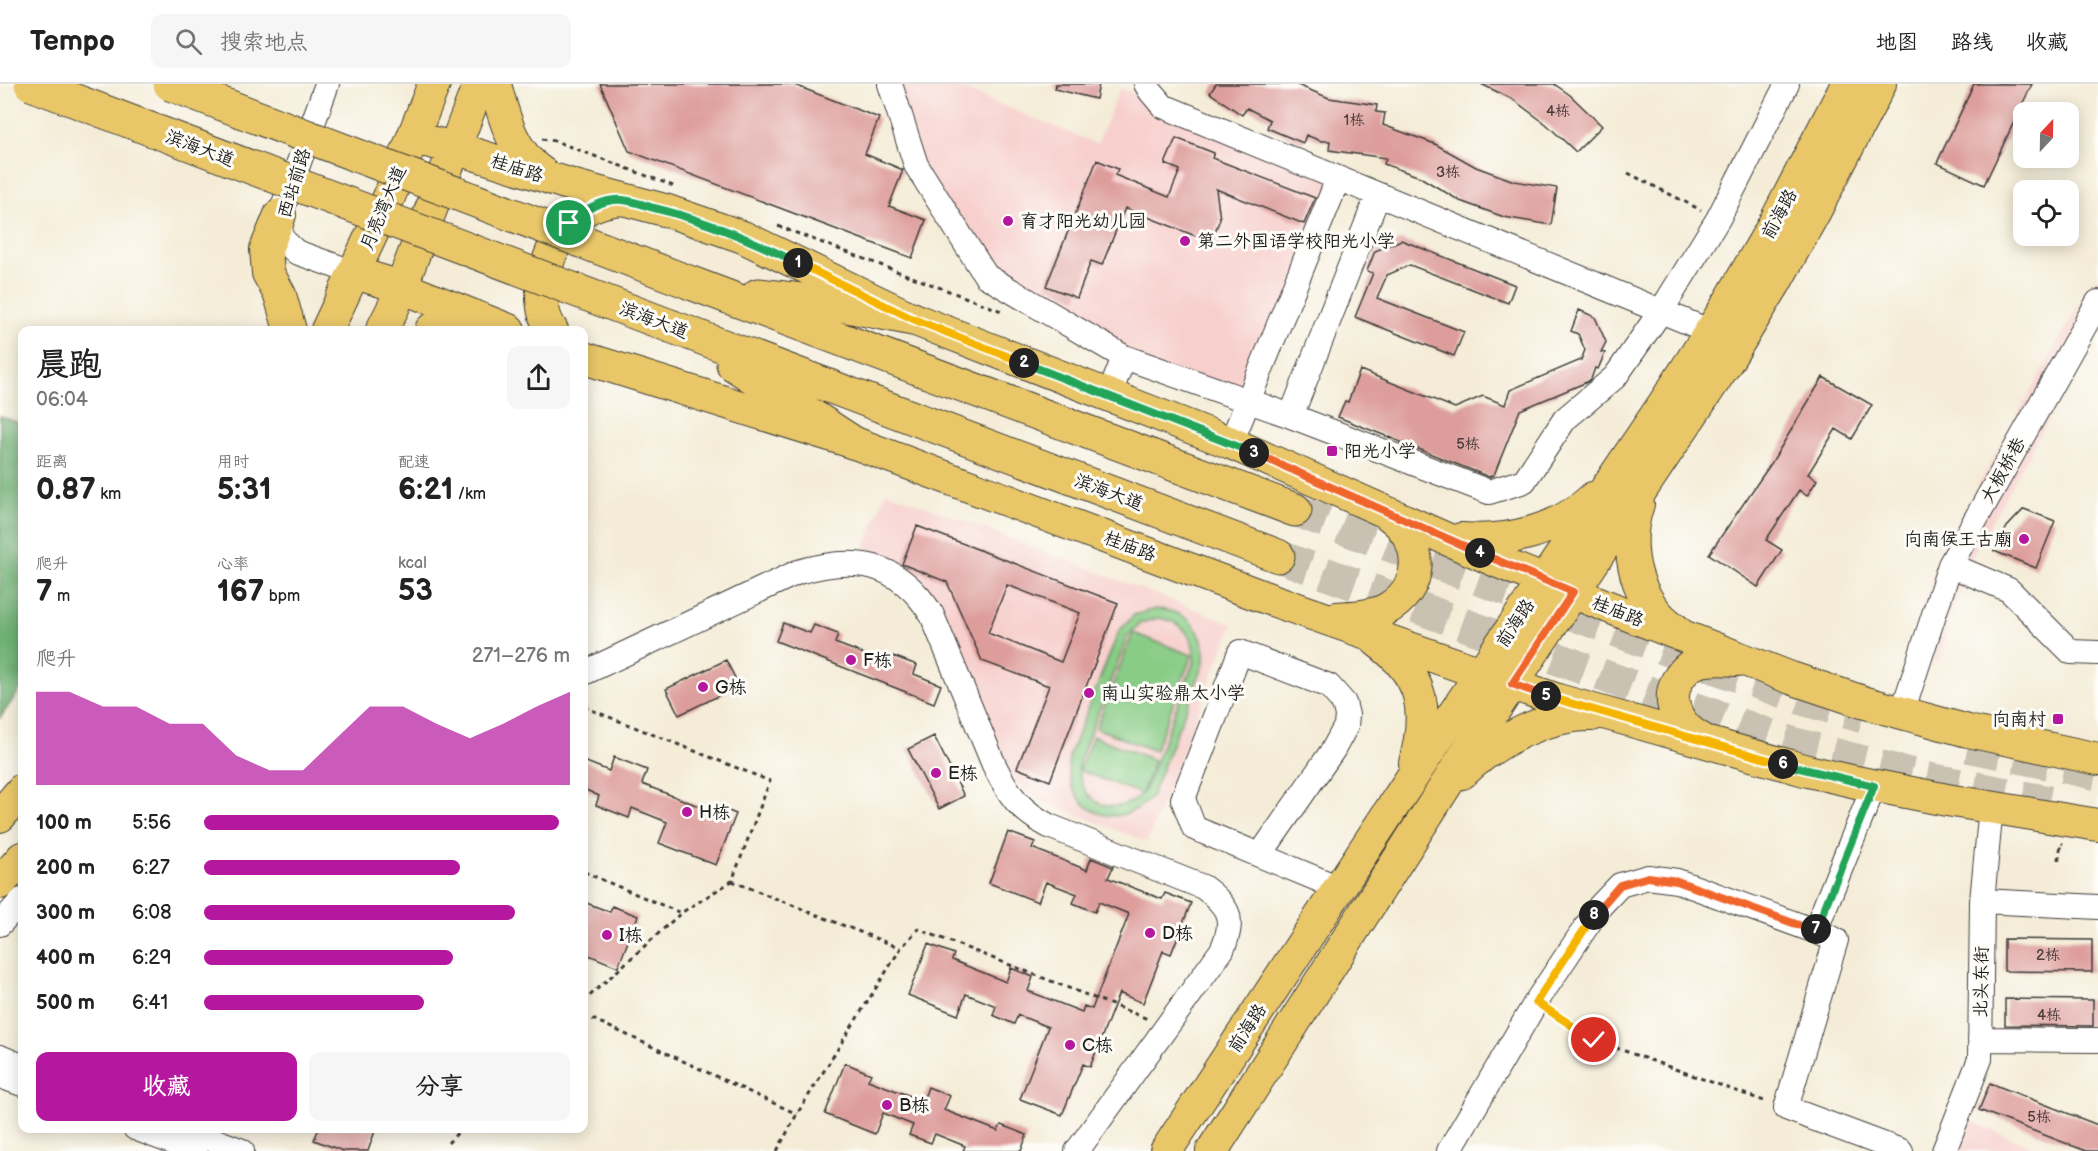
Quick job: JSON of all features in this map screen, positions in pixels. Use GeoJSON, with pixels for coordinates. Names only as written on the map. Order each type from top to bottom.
{"type":"FeatureCollection","features":[{"type":"Feature","properties":{"kind":"highway","name":"滨海大道"},"geometry":{"type":"LineString","coordinates":[[31,84],[1278,556]]}},
{"type":"Feature","properties":{"kind":"highway"},"geometry":{"type":"LineString","coordinates":[[170,84],[1295,510]]}},
{"type":"Feature","properties":{"kind":"highway"},"geometry":{"type":"LineString","coordinates":[[691,283],[734,292],[837,304],[913,319]]}},
{"type":"Feature","properties":{"kind":"highway"},"geometry":{"type":"LineString","coordinates":[[673,327],[852,442]]}},
{"type":"Feature","properties":{"kind":"main road","name":"月亮湾大道"},"geometry":{"type":"LineString","coordinates":[[329,326],[355,273],[434,84]]}},
{"type":"Feature","properties":{"kind":"main road"},"geometry":{"type":"LineString","coordinates":[[384,326],[479,84]]}},
{"type":"Feature","properties":{"kind":"main road"},"geometry":{"type":"LineString","coordinates":[[495,84],[512,136],[520,152],[534,168],[553,180]]}},
{"type":"Feature","properties":{"kind":"main road","name":"前海路"},"geometry":{"type":"LineString","coordinates":[[1166,1151],[1480,674],[1725,309],[1773,226],[1847,84]]}},
{"type":"Feature","properties":{"kind":"main road","name":"前海路"},"geometry":{"type":"LineString","coordinates":[[1212,1151],[1439,795],[1720,373],[1775,283],[1815,211],[1880,84]]}},
{"type":"Feature","properties":{"kind":"main road","name":"桂庙路"},"geometry":{"type":"LineString","coordinates":[[413,138],[455,148],[553,180],[704,222],[743,237],[913,319],[1231,443],[1544,580],[1743,660],[1826,690],[1902,713],[1989,736],[2098,759]]}},
{"type":"Feature","properties":{"kind":"main road"},"geometry":{"type":"LineString","coordinates":[[549,326],[543,306],[543,285],[556,241],[569,223],[582,211],[601,202],[622,199]]}},
{"type":"Feature","properties":{"kind":"main road"},"geometry":{"type":"LineString","coordinates":[[280,215],[267,249],[268,273],[280,295],[289,326]]}},
{"type":"Feature","properties":{"kind":"main road"},"geometry":{"type":"LineString","coordinates":[[355,273],[401,287],[498,326]]}},
{"type":"Feature","properties":{"kind":"main road"},"geometry":{"type":"LineString","coordinates":[[449,326],[463,323],[491,326]]}},
{"type":"Feature","properties":{"kind":"main road","name":"桂庙路"},"geometry":{"type":"LineString","coordinates":[[588,359],[852,442],[1250,592],[1480,674],[1611,716],[1808,771],[1874,786],[2098,825]]}},
{"type":"Feature","properties":{"kind":"main road"},"geometry":{"type":"LineString","coordinates":[[1430,531],[1459,539],[1482,541],[1508,538],[1534,531],[1560,521],[1586,504],[1613,479]]}},
{"type":"Feature","properties":{"kind":"main road"},"geometry":{"type":"LineString","coordinates":[[1644,486],[1630,539],[1640,586],[1651,606],[1669,625],[1692,640]]}},
{"type":"Feature","properties":{"kind":"main road"},"geometry":{"type":"LineString","coordinates":[[1342,623],[1382,612],[1406,593],[1413,580],[1416,552],[1411,538],[1400,522],[1379,508]]}},
{"type":"Feature","properties":{"kind":"main road"},"geometry":{"type":"LineString","coordinates":[[1342,623],[1392,652],[1404,664],[1419,691],[1422,718],[1417,756],[1411,778]]}},
{"type":"Feature","properties":{"kind":"main road"},"geometry":{"type":"LineString","coordinates":[[1712,744],[1694,735],[1678,717],[1672,697],[1676,685],[1682,672],[1696,662],[1720,659],[1743,660]]}},
{"type":"Feature","properties":{"kind":"main road"},"geometry":{"type":"LineString","coordinates":[[1439,795],[1475,762],[1531,728],[1566,717],[1611,716]]}},
{"type":"Feature","properties":{"kind":"main road"},"geometry":{"type":"LineString","coordinates":[[0,816],[18,795]]}},
{"type":"Feature","properties":{"kind":"main road"},"geometry":{"type":"LineString","coordinates":[[0,883],[18,863]]}},
{"type":"Feature","properties":{"kind":"street"},"geometry":{"type":"LineString","coordinates":[[890,84],[916,165],[986,276],[1124,357],[1290,416],[1489,492],[1524,481],[1566,418],[1615,377],[1661,311],[1718,219],[1787,84]]}},
{"type":"Feature","properties":{"kind":"street"},"geometry":{"type":"LineString","coordinates":[[1146,84],[1163,106],[1697,326]]}},
{"type":"Feature","properties":{"kind":"street","name":"西站前路"},"geometry":{"type":"LineString","coordinates":[[323,95],[280,215],[281,238],[296,252],[355,273]]}},
{"type":"Feature","properties":{"kind":"street"},"geometry":{"type":"LineString","coordinates":[[1231,443],[1338,179]]}},
{"type":"Feature","properties":{"kind":"street"},"geometry":{"type":"LineString","coordinates":[[1290,416],[1378,195]]}},
{"type":"Feature","properties":{"kind":"street","name":"大板桥巷"},"geometry":{"type":"LineString","coordinates":[[1902,713],[1950,565],[2098,302]]}},
{"type":"Feature","properties":{"kind":"street"},"geometry":{"type":"LineString","coordinates":[[1108,396],[1124,357]]}},
{"type":"Feature","properties":{"kind":"street"},"geometry":{"type":"LineString","coordinates":[[588,671],[798,572],[819,566],[862,563],[884,570],[903,581],[921,597],[932,615],[1003,784],[1029,816],[1203,887],[1219,899],[1228,912],[1229,933],[1222,950],[1077,1151]]}},
{"type":"Feature","properties":{"kind":"street"},"geometry":{"type":"LineString","coordinates":[[1950,565],[2009,590],[2071,652],[2098,653]]}},
{"type":"Feature","properties":{"kind":"street"},"geometry":{"type":"LineString","coordinates":[[1260,855],[1333,750],[1346,726],[1347,715],[1344,703],[1329,686],[1240,652],[1183,799],[1194,828],[1339,888]]}},
{"type":"Feature","properties":{"kind":"street"},"geometry":{"type":"LineString","coordinates":[[1815,931],[1874,786]]}},
{"type":"Feature","properties":{"kind":"street","name":"北头东街"},"geometry":{"type":"LineString","coordinates":[[1944,1151],[1980,1059],[1982,901],[1991,807]]}},
{"type":"Feature","properties":{"kind":"street"},"geometry":{"type":"LineString","coordinates":[[1449,1151],[1536,1002],[1600,906],[1620,885],[1648,877],[1677,881],[1836,940],[1786,1108],[1900,1151]]}},
{"type":"Feature","properties":{"kind":"street"},"geometry":{"type":"LineString","coordinates":[[1982,901],[2098,907]]}},
{"type":"Feature","properties":{"kind":"street"},"geometry":{"type":"LineString","coordinates":[[0,924],[18,904]]}},
{"type":"Feature","properties":{"kind":"street"},"geometry":{"type":"LineString","coordinates":[[1980,1039],[2098,1040]]}},
{"type":"Feature","properties":{"kind":"street"},"geometry":{"type":"LineString","coordinates":[[11,1063],[18,1076]]}},
{"type":"Feature","properties":{"kind":"street"},"geometry":{"type":"LineString","coordinates":[[148,1133],[195,1151]]}},
{"type":"Feature","properties":{"kind":"street"},"geometry":{"type":"LineString","coordinates":[[195,1133],[242,1151]]}},
{"type":"Feature","properties":{"kind":"path"},"geometry":{"type":"LineString","coordinates":[[512,136],[555,141],[678,188]]}},
{"type":"Feature","properties":{"kind":"path"},"geometry":{"type":"LineString","coordinates":[[1628,173],[1718,219]]}},
{"type":"Feature","properties":{"kind":"path"},"geometry":{"type":"LineString","coordinates":[[778,226],[1012,315]]}},
{"type":"Feature","properties":{"kind":"path"},"geometry":{"type":"LineString","coordinates":[[588,709],[770,781],[732,881],[681,913],[588,997]]}},
{"type":"Feature","properties":{"kind":"path"},"geometry":{"type":"LineString","coordinates":[[2059,860],[2061,843]]}},
{"type":"Feature","properties":{"kind":"path"},"geometry":{"type":"LineString","coordinates":[[588,874],[681,913]]}},
{"type":"Feature","properties":{"kind":"path"},"geometry":{"type":"LineString","coordinates":[[732,881],[901,948]]}},
{"type":"Feature","properties":{"kind":"path"},"geometry":{"type":"LineString","coordinates":[[777,1151],[797,1114],[901,948],[918,929],[1167,1026]]}},
{"type":"Feature","properties":{"kind":"path"},"geometry":{"type":"LineString","coordinates":[[1536,1002],[1594,1040],[1786,1108]]}},
{"type":"Feature","properties":{"kind":"path"},"geometry":{"type":"LineString","coordinates":[[588,1017],[797,1114]]}},
{"type":"Feature","properties":{"kind":"path"},"geometry":{"type":"LineString","coordinates":[[448,1143],[457,1133]]}},
{"type":"Feature","properties":{"kind":"shaded area","name":"第二外国语学校阳光小学"},"geometry":{"type":"Polygon","coordinates":[[[890,84],[950,84],[1097,144],[1120,88],[1338,179],[1247,401],[1124,357],[986,276],[916,165],[890,84]]]}},
{"type":"Feature","properties":{"kind":"shaded area"},"geometry":{"type":"Polygon","coordinates":[[[2098,277],[2098,330],[1964,571],[1938,662],[1910,654],[1937,560],[2073,315],[2098,277]]]}},
{"type":"Feature","properties":{"kind":"shaded area","name":"南山实验鼎太小学"},"geometry":{"type":"Polygon","coordinates":[[[886,491],[1233,624],[1147,842],[1038,799],[1019,786],[1003,763],[937,611],[887,562],[863,553],[886,491]]]}},
{"type":"Feature","properties":{"kind":"shaded area"},"geometry":{"type":"Polygon","coordinates":[[[1972,1122],[2044,1151],[1960,1151],[1972,1122]]]}},
{"type":"Feature","properties":{"kind":"green space"},"geometry":{"type":"Polygon","coordinates":[[[0,416],[18,423],[18,693],[0,718],[0,416]]]}},
{"type":"Feature","properties":{"kind":"green space"},"geometry":{"type":"Polygon","coordinates":[[[1155,609],[1167,610],[1186,618],[1199,632],[1204,652],[1204,664],[1151,797],[1137,809],[1122,815],[1107,815],[1094,811],[1082,802],[1074,790],[1069,774],[1069,756],[1119,631],[1134,615],[1155,609]],[[1158,618],[1141,623],[1128,636],[1079,762],[1079,769],[1093,736],[1154,760],[1142,793],[1194,661],[1193,645],[1186,632],[1180,627],[1158,618]],[[1079,770],[1083,787],[1089,796],[1108,806],[1119,806],[1130,802],[1141,794],[1079,770]]]}},
{"type":"Feature","properties":{"kind":"green space"},"geometry":{"type":"Polygon","coordinates":[[[1133,633],[1192,655],[1155,751],[1096,728],[1133,633]]]}},
{"type":"Feature","properties":{"kind":"building"},"geometry":{"type":"Polygon","coordinates":[[[600,84],[792,84],[879,118],[865,154],[903,170],[889,206],[926,220],[912,258],[629,151],[600,84]]]}},
{"type":"Feature","properties":{"kind":"building"},"geometry":{"type":"Polygon","coordinates":[[[1056,84],[1099,84],[1096,99],[1055,89],[1056,84]]]}},
{"type":"Feature","properties":{"kind":"building"},"geometry":{"type":"Polygon","coordinates":[[[1216,84],[1295,84],[1329,98],[1377,105],[1376,112],[1385,113],[1383,125],[1435,144],[1476,167],[1514,181],[1557,188],[1551,225],[1504,217],[1460,201],[1420,177],[1384,164],[1386,158],[1329,150],[1330,141],[1321,141],[1306,135],[1303,143],[1267,128],[1270,120],[1247,108],[1242,115],[1210,93],[1216,84]]]}},
{"type":"Feature","properties":{"kind":"building"},"geometry":{"type":"Polygon","coordinates":[[[1481,84],[1554,84],[1570,95],[1602,126],[1576,152],[1546,124],[1512,99],[1481,84]]]}},
{"type":"Feature","properties":{"kind":"building"},"geometry":{"type":"Polygon","coordinates":[[[1974,84],[2032,84],[2023,102],[2013,102],[2013,124],[1984,185],[1937,163],[1974,84]]]}},
{"type":"Feature","properties":{"kind":"building"},"geometry":{"type":"Polygon","coordinates":[[[1176,138],[1214,153],[1212,158],[1315,198],[1304,224],[1216,189],[1220,219],[1211,242],[1125,208],[1102,265],[1091,261],[1077,298],[1046,286],[1097,160],[1118,169],[1115,175],[1169,197],[1180,170],[1165,164],[1176,138]]]}},
{"type":"Feature","properties":{"kind":"building"},"geometry":{"type":"Polygon","coordinates":[[[1401,240],[1515,285],[1508,303],[1410,265],[1387,275],[1377,298],[1464,332],[1454,356],[1355,317],[1373,273],[1367,271],[1375,251],[1401,240]]]}},
{"type":"Feature","properties":{"kind":"building"},"geometry":{"type":"Polygon","coordinates":[[[1579,310],[1595,317],[1606,342],[1601,352],[1605,353],[1598,369],[1595,368],[1591,379],[1587,382],[1520,410],[1494,475],[1489,477],[1338,417],[1345,401],[1348,402],[1360,370],[1455,408],[1483,396],[1505,405],[1510,390],[1581,360],[1585,350],[1578,334],[1571,331],[1579,310]]]}},
{"type":"Feature","properties":{"kind":"building"},"geometry":{"type":"Polygon","coordinates":[[[1823,377],[1872,405],[1852,439],[1836,429],[1808,474],[1817,480],[1807,496],[1799,490],[1766,540],[1782,550],[1758,587],[1709,554],[1772,462],[1823,377]]]}},
{"type":"Feature","properties":{"kind":"building","name":"向南侯王古廟"},"geometry":{"type":"Polygon","coordinates":[[[2024,509],[2055,521],[2036,568],[1994,551],[2007,527],[2024,509]]]}},
{"type":"Feature","properties":{"kind":"building"},"geometry":{"type":"Polygon","coordinates":[[[917,526],[1118,603],[1050,781],[1017,768],[1049,686],[982,661],[947,582],[902,564],[917,526]],[[1007,585],[988,633],[1061,662],[1080,613],[1007,585]]]}},
{"type":"Feature","properties":{"kind":"building","name":"F栋"},"geometry":{"type":"Polygon","coordinates":[[[783,623],[810,633],[814,625],[838,634],[835,643],[890,664],[893,656],[917,665],[914,674],[941,685],[934,703],[776,641],[783,623]]]}},
{"type":"Feature","properties":{"kind":"building","name":"G栋"},"geometry":{"type":"Polygon","coordinates":[[[726,660],[739,686],[679,715],[666,689],[726,660]]]}},
{"type":"Feature","properties":{"kind":"building","name":"E栋"},"geometry":{"type":"Polygon","coordinates":[[[934,736],[964,796],[939,809],[908,749],[934,736]]]}},
{"type":"Feature","properties":{"kind":"building","name":"H栋"},"geometry":{"type":"Polygon","coordinates":[[[614,757],[647,770],[642,784],[709,810],[711,804],[736,814],[716,865],[659,843],[667,822],[632,808],[629,818],[596,805],[599,796],[588,791],[588,763],[609,771],[614,757]]]}},
{"type":"Feature","properties":{"kind":"building"},"geometry":{"type":"Polygon","coordinates":[[[1008,832],[1035,842],[1032,848],[1087,870],[1091,858],[1113,867],[1108,878],[1162,899],[1165,893],[1191,903],[1171,954],[1163,951],[1143,1003],[1119,993],[1090,1067],[1083,1064],[1062,1115],[1020,1099],[1048,1027],[1018,1015],[1014,1024],[993,1015],[996,1006],[966,994],[958,1015],[908,995],[928,944],[954,954],[952,960],[1006,982],[1011,968],[1033,977],[1028,991],[1082,1012],[1084,1006],[1092,1009],[1129,914],[1099,902],[1095,912],[1073,903],[1077,894],[1046,882],[1038,902],[989,883],[1008,832]]]}},
{"type":"Feature","properties":{"kind":"building","name":"I栋"},"geometry":{"type":"Polygon","coordinates":[[[588,904],[610,912],[612,906],[638,916],[618,967],[588,955],[588,904]]]}},
{"type":"Feature","properties":{"kind":"building"},"geometry":{"type":"Polygon","coordinates":[[[2004,939],[2092,940],[2092,972],[2004,971],[2004,939]]]}},
{"type":"Feature","properties":{"kind":"building"},"geometry":{"type":"Polygon","coordinates":[[[2005,999],[2093,1000],[2093,1026],[2005,1025],[2005,999]]]}},
{"type":"Feature","properties":{"kind":"building","name":"B栋"},"geometry":{"type":"Polygon","coordinates":[[[845,1063],[871,1074],[868,1080],[923,1101],[928,1087],[950,1096],[944,1110],[998,1131],[1001,1125],[1027,1135],[1021,1151],[963,1151],[965,1146],[935,1134],[931,1143],[909,1135],[913,1125],[883,1113],[875,1134],[825,1114],[845,1063]]]}},
{"type":"Feature","properties":{"kind":"building"},"geometry":{"type":"Polygon","coordinates":[[[1990,1083],[2098,1125],[2098,1151],[2086,1151],[1979,1110],[1990,1083]]]}},
{"type":"Feature","properties":{"kind":"building"},"geometry":{"type":"Polygon","coordinates":[[[317,1133],[374,1133],[368,1151],[343,1151],[314,1140],[317,1133]]]}},
{"type":"Feature","properties":{"kind":"tunnel"},"geometry":{"type":"LineString","coordinates":[[1295,510],[1719,669],[1809,701],[1863,717]]}},
{"type":"Feature","properties":{"kind":"tunnel"},"geometry":{"type":"LineString","coordinates":[[1278,556],[1795,744],[1924,778],[2049,802]]}},
{"type":"Feature","properties":{"kind":"tunnel"},"geometry":{"type":"LineString","coordinates":[[1968,746],[2098,774]]}},
{"type":"Feature","properties":{"kind":"place","name":"育才阳光幼儿园"},"geometry":{"type":"Point","coordinates":[1008,221]}},
{"type":"Feature","properties":{"kind":"place","name":"第二外国语学校阳光小学"},"geometry":{"type":"Point","coordinates":[1185,241]}},
{"type":"Feature","properties":{"kind":"place","name":"阳光小学"},"geometry":{"type":"Point","coordinates":[1332,451]}},
{"type":"Feature","properties":{"kind":"place","name":"向南侯王古廟"},"geometry":{"type":"Point","coordinates":[2024,539]}},
{"type":"Feature","properties":{"kind":"place","name":"F栋"},"geometry":{"type":"Point","coordinates":[851,660]}},
{"type":"Feature","properties":{"kind":"place","name":"G栋"},"geometry":{"type":"Point","coordinates":[703,687]}},
{"type":"Feature","properties":{"kind":"place","name":"南山实验鼎太小学"},"geometry":{"type":"Point","coordinates":[1089,693]}},
{"type":"Feature","properties":{"kind":"place","name":"向南村"},"geometry":{"type":"Point","coordinates":[2058,719]}},
{"type":"Feature","properties":{"kind":"place","name":"E栋"},"geometry":{"type":"Point","coordinates":[936,773]}},
{"type":"Feature","properties":{"kind":"place","name":"H栋"},"geometry":{"type":"Point","coordinates":[687,812]}},
{"type":"Feature","properties":{"kind":"place","name":"D栋"},"geometry":{"type":"Point","coordinates":[1150,933]}},
{"type":"Feature","properties":{"kind":"place","name":"I栋"},"geometry":{"type":"Point","coordinates":[607,935]}},
{"type":"Feature","properties":{"kind":"place","name":"C栋"},"geometry":{"type":"Point","coordinates":[1070,1045]}},
{"type":"Feature","properties":{"kind":"place","name":"B栋"},"geometry":{"type":"Point","coordinates":[887,1105]}},
{"type":"Feature","properties":{"kind":"route"},"geometry":{"type":"LineString","coordinates":[[569,223],[582,211],[601,202],[622,199],[704,222],[778,253],[913,319],[1231,443],[1311,477],[1497,561],[1573,592],[1512,684],[1611,716],[1808,771],[1874,786],[1815,931],[1677,881],[1648,877],[1620,885],[1600,906],[1536,1002],[1594,1040]]}}]}
